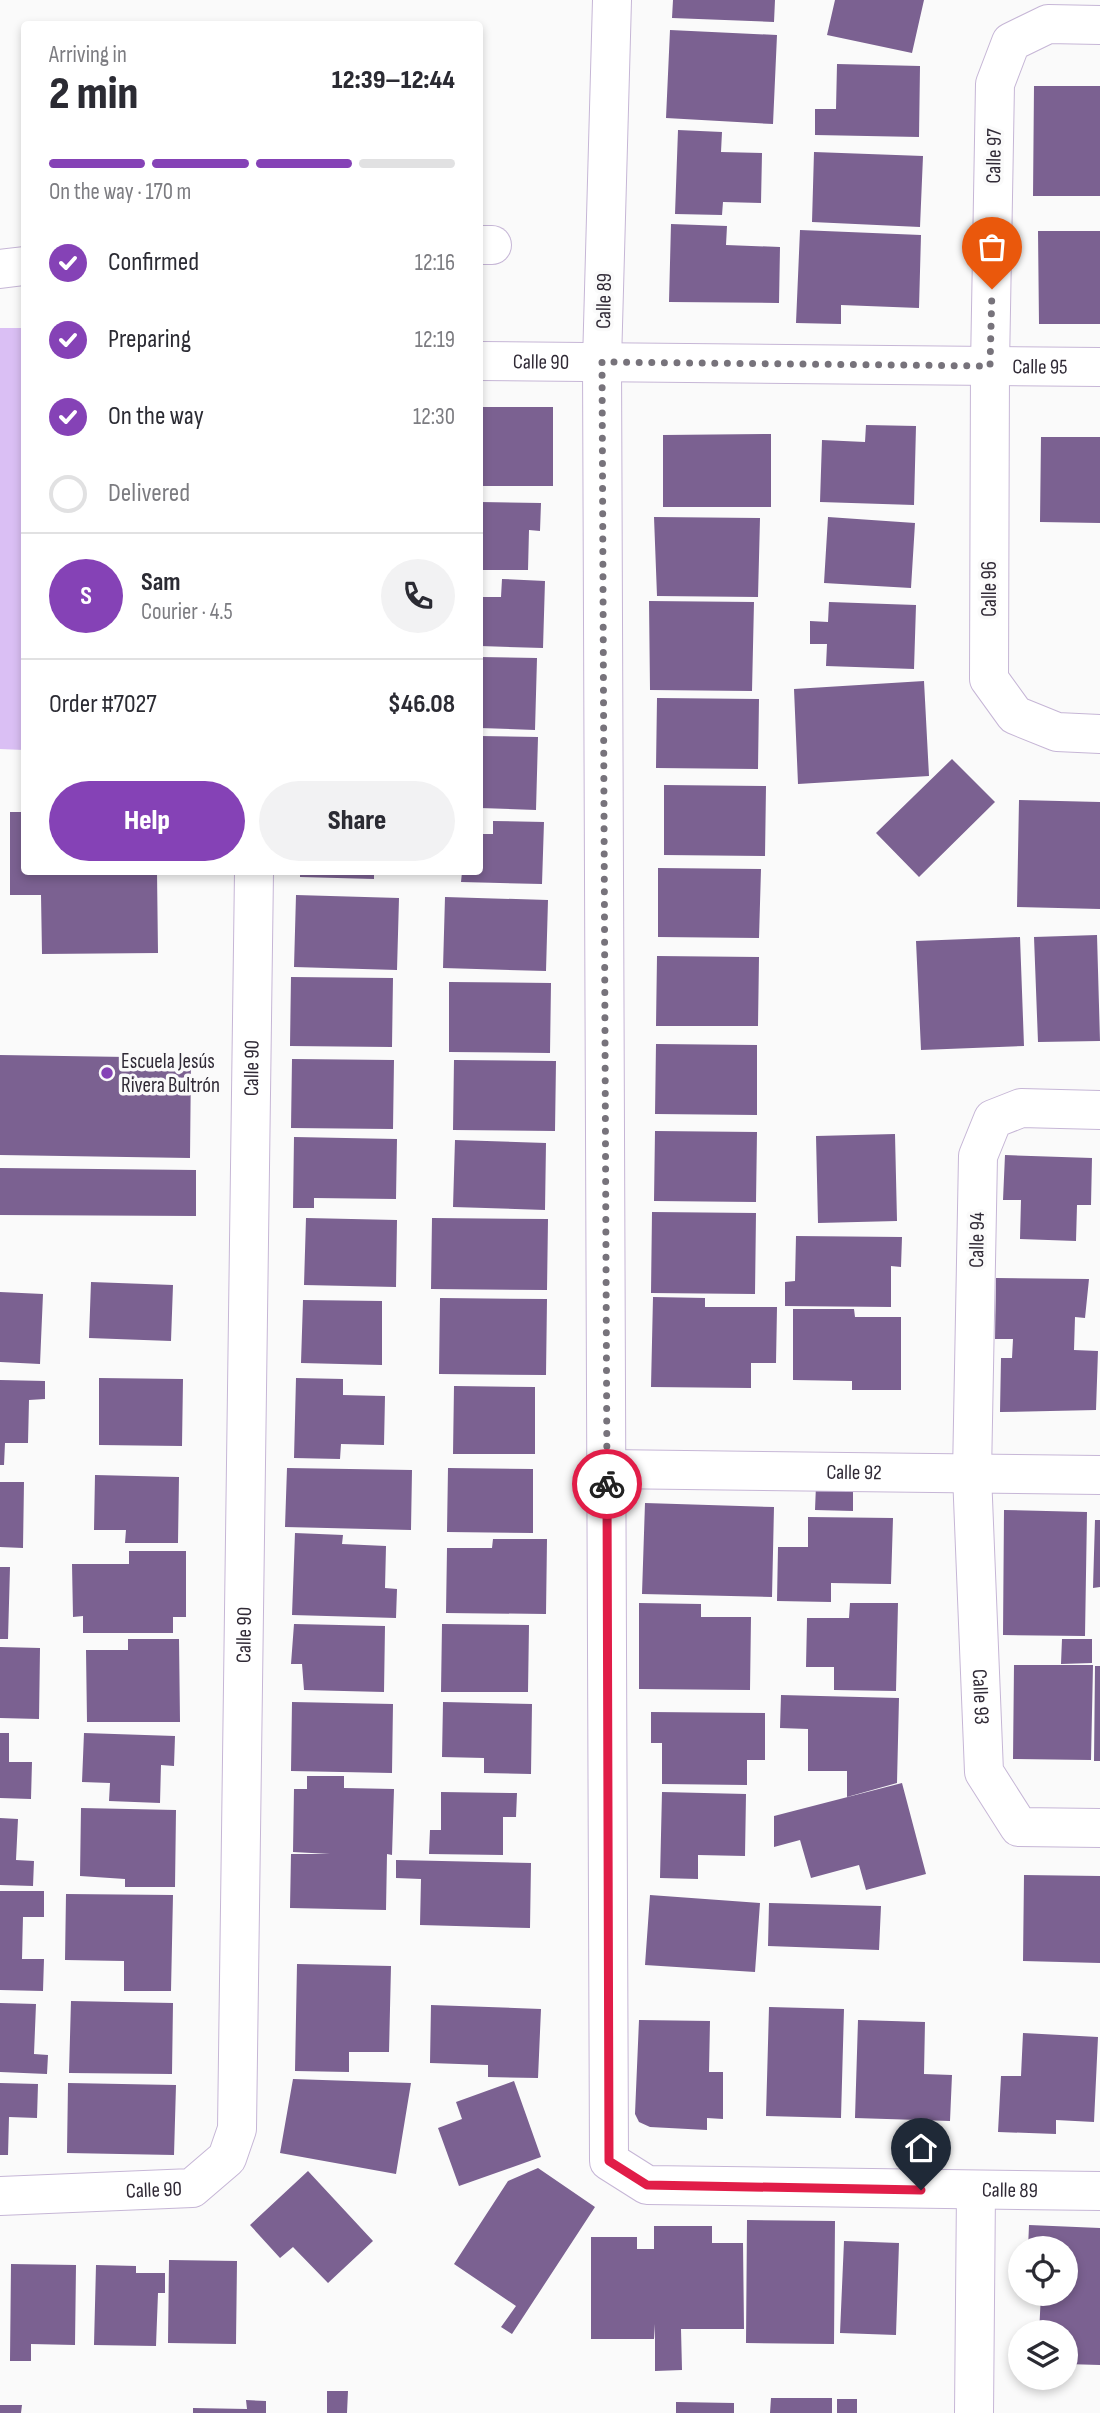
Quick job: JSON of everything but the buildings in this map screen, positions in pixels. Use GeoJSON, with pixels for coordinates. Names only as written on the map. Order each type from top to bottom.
{"type":"FeatureCollection","features":[{"type":"Feature","properties":{"kind":"street","name":"Calle 89"},"geometry":{"type":"LineString","coordinates":[[612,0],[602,362],[609,2161],[647,2185],[1100,2191]]}},
{"type":"Feature","properties":{"kind":"street","name":"Calle 97"},"geometry":{"type":"LineString","coordinates":[[990,366],[995,84],[1012,42],[1048,24],[1100,25]]}},
{"type":"Feature","properties":{"kind":"street"},"geometry":{"type":"LineString","coordinates":[[0,268],[21,266]]}},
{"type":"Feature","properties":{"kind":"street","name":"Calle 90"},"geometry":{"type":"LineString","coordinates":[[483,362],[602,362]]}},
{"type":"Feature","properties":{"kind":"street","name":"Calle 95"},"geometry":{"type":"LineString","coordinates":[[602,362],[1100,367]]}},
{"type":"Feature","properties":{"kind":"street","name":"Calle 96"},"geometry":{"type":"LineString","coordinates":[[990,366],[989,679],[1015,715],[1057,732],[1100,734]]}},
{"type":"Feature","properties":{"kind":"street","name":"Calle 90"},"geometry":{"type":"LineString","coordinates":[[0,2196],[192,2188],[227,2158],[237,2129],[254,875]]}},
{"type":"Feature","properties":{"kind":"street","name":"Calle 94"},"geometry":{"type":"LineString","coordinates":[[972,1474],[978,1156],[993,1119],[1021,1108],[1100,1110]]}},
{"type":"Feature","properties":{"kind":"street","name":"Calle 92"},"geometry":{"type":"LineString","coordinates":[[607,1469],[1100,1475]]}},
{"type":"Feature","properties":{"kind":"street","name":"Calle 93"},"geometry":{"type":"LineString","coordinates":[[972,1474],[984,1772],[1019,1827],[1100,1828]]}},
{"type":"Feature","properties":{"kind":"street"},"geometry":{"type":"LineString","coordinates":[[974,2413],[976,2190]]}},
{"type":"Feature","properties":{"kind":"shaded area"},"geometry":{"type":"Polygon","coordinates":[[[0,328],[21,328],[21,750],[0,749],[0,328]]]}},
{"type":"Feature","properties":{"kind":"way so far"},"geometry":{"type":"LineString","coordinates":[[607,1484],[602,362],[990,366],[992,289]]}},
{"type":"Feature","properties":{"kind":"place","name":"Escuela Jesús Rivera Bultrón"},"geometry":{"type":"Point","coordinates":[107,1073]}},
{"type":"Feature","properties":{"kind":"route"},"geometry":{"type":"LineString","coordinates":[[607,1484],[609,2161],[647,2185],[921,2190]]}}]}
